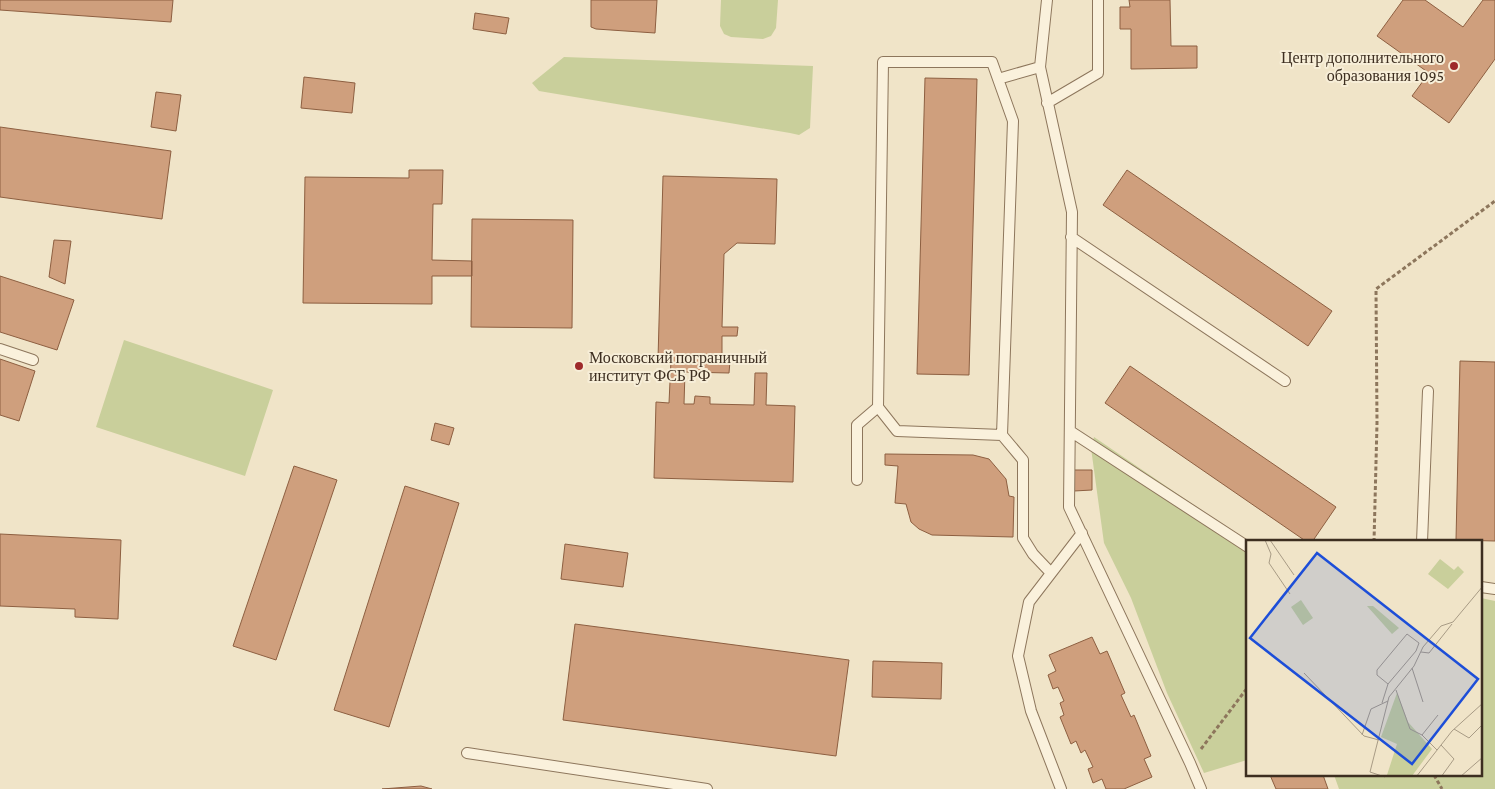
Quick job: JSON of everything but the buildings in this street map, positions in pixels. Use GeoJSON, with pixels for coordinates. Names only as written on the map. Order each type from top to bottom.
{"type":"FeatureCollection","features":[{"type":"Feature","properties":{"kind":"lane"},"geometry":{"type":"LineString","coordinates":[[1047,0],[1040,67],[1072,212],[1069,507],[1201,789]]}},
{"type":"Feature","properties":{"kind":"lane"},"geometry":{"type":"LineString","coordinates":[[1047,103],[1098,73],[1098,0]]}},
{"type":"Feature","properties":{"kind":"lane"},"geometry":{"type":"LineString","coordinates":[[1002,435],[898,431],[878,407],[883,62],[992,62],[1013,121],[1002,435],[1023,460],[1023,538],[1033,554],[1051,573]]}},
{"type":"Feature","properties":{"kind":"lane"},"geometry":{"type":"LineString","coordinates":[[998,79],[1040,67]]}},
{"type":"Feature","properties":{"kind":"lane"},"geometry":{"type":"LineString","coordinates":[[1071,237],[1285,381]]}},
{"type":"Feature","properties":{"kind":"lane"},"geometry":{"type":"LineString","coordinates":[[0,349],[33,360]]}},
{"type":"Feature","properties":{"kind":"lane"},"geometry":{"type":"LineString","coordinates":[[1422,540],[1428,391]]}},
{"type":"Feature","properties":{"kind":"lane"},"geometry":{"type":"LineString","coordinates":[[857,480],[857,425],[878,407]]}},
{"type":"Feature","properties":{"kind":"lane"},"geometry":{"type":"LineString","coordinates":[[1070,431],[1246,545]]}},
{"type":"Feature","properties":{"kind":"lane"},"geometry":{"type":"LineString","coordinates":[[1061,789],[1031,711],[1018,656],[1029,602],[1082,534]]}},
{"type":"Feature","properties":{"kind":"lane"},"geometry":{"type":"LineString","coordinates":[[1482,587],[1495,589]]}},
{"type":"Feature","properties":{"kind":"lane"},"geometry":{"type":"LineString","coordinates":[[467,753],[707,789]]}},
{"type":"Feature","properties":{"kind":"path"},"geometry":{"type":"LineString","coordinates":[[1374,540],[1377,423],[1376,289],[1495,201]]}},
{"type":"Feature","properties":{"kind":"path"},"geometry":{"type":"LineString","coordinates":[[1190,763],[1246,690]]}},
{"type":"Feature","properties":{"kind":"path"},"geometry":{"type":"LineString","coordinates":[[1435,776],[1442,789]]}},
{"type":"Feature","properties":{"kind":"green space"},"geometry":{"type":"Polygon","coordinates":[[[721,0],[778,0],[776,28],[771,36],[763,39],[731,37],[724,34],[720,26],[721,0]]]}},
{"type":"Feature","properties":{"kind":"green space"},"geometry":{"type":"Polygon","coordinates":[[[564,57],[813,66],[810,128],[799,135],[539,91],[532,83],[564,57]]]}},
{"type":"Feature","properties":{"kind":"green space"},"geometry":{"type":"Polygon","coordinates":[[[124,340],[273,390],[245,476],[96,427],[124,340]]]}},
{"type":"Feature","properties":{"kind":"green space"},"geometry":{"type":"Polygon","coordinates":[[[1094,437],[1246,541],[1246,760],[1204,773],[1167,693],[1131,598],[1104,543],[1091,448],[1094,437]]]}},
{"type":"Feature","properties":{"kind":"green space"},"geometry":{"type":"Polygon","coordinates":[[[1482,598],[1495,601],[1495,789],[1339,789],[1334,776],[1482,776],[1482,598]]]}},
{"type":"Feature","properties":{"kind":"place","name":"Центр дополнительного образования 1095"},"geometry":{"type":"Point","coordinates":[1454,66]}},
{"type":"Feature","properties":{"kind":"place","name":"Московский пограничный институт ФСБ РФ"},"geometry":{"type":"Point","coordinates":[579,366]}}]}
